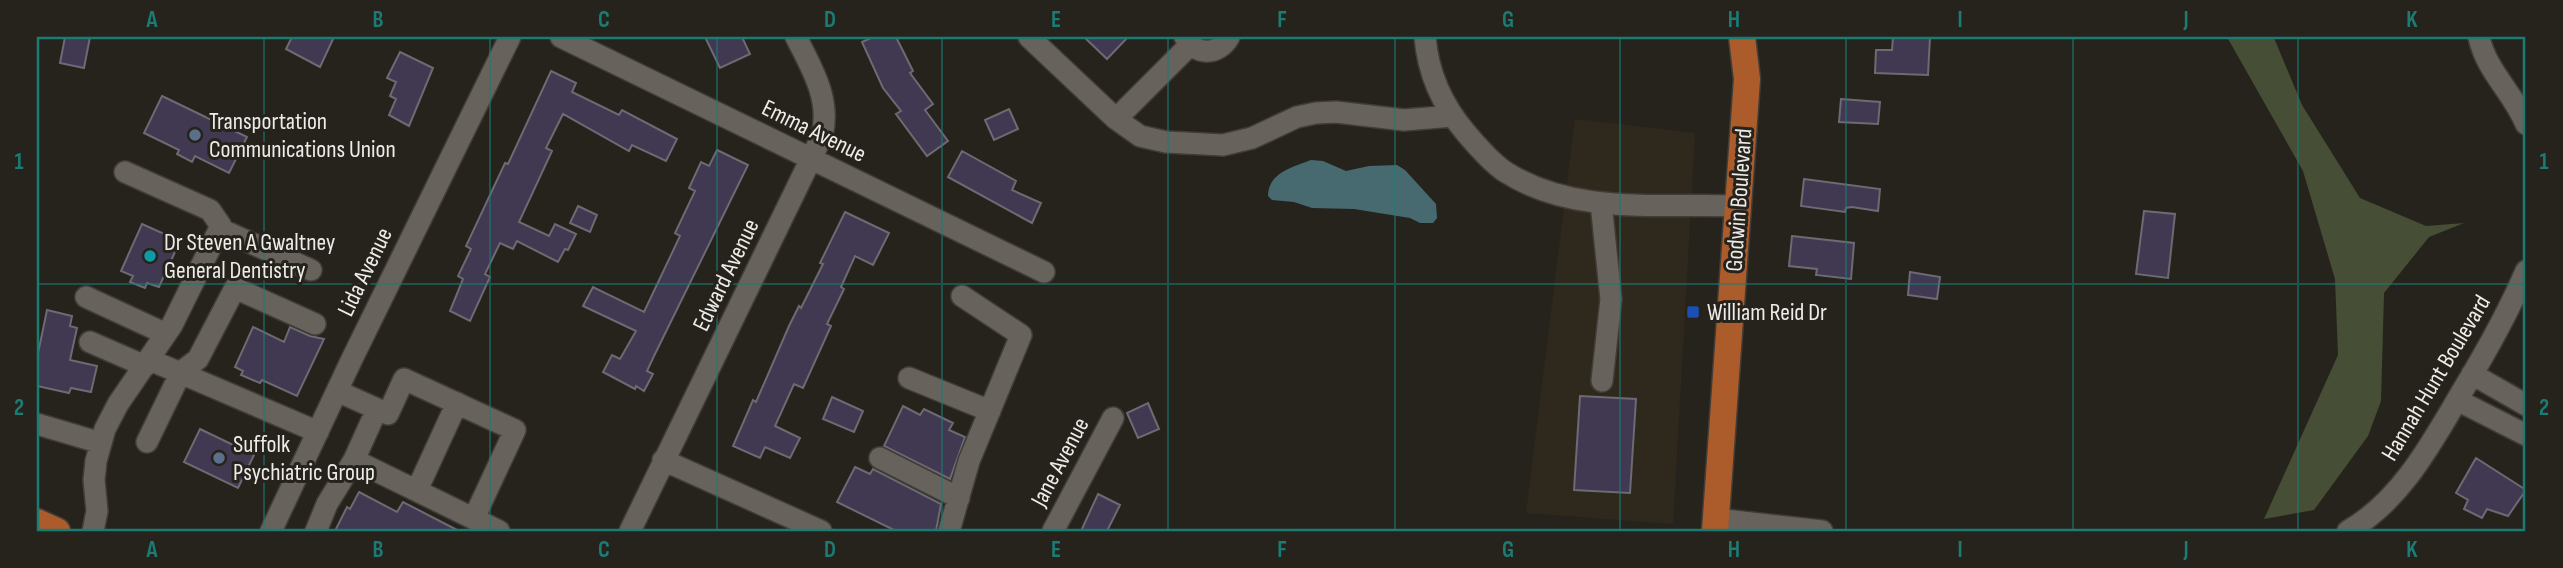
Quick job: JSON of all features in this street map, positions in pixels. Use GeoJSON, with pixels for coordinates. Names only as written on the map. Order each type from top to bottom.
{"type":"FeatureCollection","features":[{"type":"Feature","properties":{"kind":"main road","name":"Godwin Boulevard"},"geometry":{"type":"LineString","coordinates":[[1715,525],[1747,79],[1742,37]]}},
{"type":"Feature","properties":{"kind":"main road","name":"Godwin Boulevard"},"geometry":{"type":"LineString","coordinates":[[1747,79],[1760,37]]}},
{"type":"Feature","properties":{"kind":"main road"},"geometry":{"type":"LineString","coordinates":[[37,522],[57,531]]}},
{"type":"Feature","properties":{"kind":"street","name":"Lida Avenue"},"geometry":{"type":"LineString","coordinates":[[271,531],[510,37]]}},
{"type":"Feature","properties":{"kind":"street","name":"Emma Avenue"},"geometry":{"type":"LineString","coordinates":[[561,37],[1044,272]]}},
{"type":"Feature","properties":{"kind":"street","name":"Edward Avenue"},"geometry":{"type":"LineString","coordinates":[[629,531],[812,159],[825,124],[820,85],[796,37]]}},
{"type":"Feature","properties":{"kind":"street"},"geometry":{"type":"LineString","coordinates":[[1029,37],[1116,119],[1140,136],[1166,142],[1223,145],[1252,138],[1297,117],[1316,113],[1336,112],[1404,120],[1453,116]]}},
{"type":"Feature","properties":{"kind":"street"},"geometry":{"type":"LineString","coordinates":[[1116,119],[1187,41],[1203,52],[1211,52],[1223,45],[1229,37]]}},
{"type":"Feature","properties":{"kind":"street"},"geometry":{"type":"LineString","coordinates":[[1425,37],[1433,78],[1453,116],[1479,148],[1503,170],[1534,187],[1566,197],[1601,203],[1739,206]]}},
{"type":"Feature","properties":{"kind":"street"},"geometry":{"type":"LineString","coordinates":[[2479,37],[2486,62],[2516,104],[2526,124]]}},
{"type":"Feature","properties":{"kind":"street"},"geometry":{"type":"LineString","coordinates":[[93,531],[97,511],[94,480],[96,461],[118,404],[166,334],[221,226],[210,210],[125,172]]}},
{"type":"Feature","properties":{"kind":"street"},"geometry":{"type":"LineString","coordinates":[[1601,203],[1611,299],[1602,381]]}},
{"type":"Feature","properties":{"kind":"street"},"geometry":{"type":"LineString","coordinates":[[220,229],[311,270]]}},
{"type":"Feature","properties":{"kind":"street","name":"Hannah Hunt Boulevard"},"geometry":{"type":"LineString","coordinates":[[2348,531],[2378,509],[2404,481],[2427,450],[2513,302],[2526,271]]}},
{"type":"Feature","properties":{"kind":"street"},"geometry":{"type":"LineString","coordinates":[[147,442],[181,372],[198,359],[235,288],[315,324]]}},
{"type":"Feature","properties":{"kind":"street"},"geometry":{"type":"LineString","coordinates":[[949,531],[969,461],[1021,335],[962,296]]}},
{"type":"Feature","properties":{"kind":"street"},"geometry":{"type":"LineString","coordinates":[[86,297],[166,334]]}},
{"type":"Feature","properties":{"kind":"street"},"geometry":{"type":"LineString","coordinates":[[90,342],[181,372],[318,432]]}},
{"type":"Feature","properties":{"kind":"street"},"geometry":{"type":"LineString","coordinates":[[2473,374],[2526,405]]}},
{"type":"Feature","properties":{"kind":"street"},"geometry":{"type":"LineString","coordinates":[[909,378],[989,411]]}},
{"type":"Feature","properties":{"kind":"street"},"geometry":{"type":"LineString","coordinates":[[337,391],[388,414],[404,379],[515,430],[474,519]]}},
{"type":"Feature","properties":{"kind":"street"},"geometry":{"type":"LineString","coordinates":[[2457,400],[2526,435]]}},
{"type":"Feature","properties":{"kind":"street"},"geometry":{"type":"LineString","coordinates":[[417,490],[457,403]]}},
{"type":"Feature","properties":{"kind":"street"},"geometry":{"type":"LineString","coordinates":[[316,531],[327,503],[354,460],[377,409]]}},
{"type":"Feature","properties":{"kind":"street","name":"Jane Avenue"},"geometry":{"type":"LineString","coordinates":[[1053,531],[1113,418]]}},
{"type":"Feature","properties":{"kind":"street"},"geometry":{"type":"LineString","coordinates":[[37,424],[102,443]]}},
{"type":"Feature","properties":{"kind":"street"},"geometry":{"type":"LineString","coordinates":[[880,458],[960,498]]}},
{"type":"Feature","properties":{"kind":"street"},"geometry":{"type":"LineString","coordinates":[[354,460],[499,531]]}},
{"type":"Feature","properties":{"kind":"street"},"geometry":{"type":"LineString","coordinates":[[663,460],[821,531]]}},
{"type":"Feature","properties":{"kind":"street"},"geometry":{"type":"LineString","coordinates":[[1715,525],[1822,531]]}},
{"type":"Feature","properties":{"kind":"shaded area"},"geometry":{"type":"Polygon","coordinates":[[[1575,119],[1695,133],[1673,524],[1526,513],[1575,119]]]}},
{"type":"Feature","properties":{"kind":"green space"},"geometry":{"type":"Polygon","coordinates":[[[2227,37],[2274,38],[2302,105],[2360,198],[2426,226],[2464,223],[2429,237],[2384,293],[2381,401],[2368,436],[2314,510],[2264,519],[2338,355],[2335,279],[2303,171],[2227,37]]]}},
{"type":"Feature","properties":{"kind":"water"},"geometry":{"type":"Polygon","coordinates":[[[1311,160],[1323,161],[1346,171],[1369,166],[1397,165],[1405,170],[1436,204],[1437,218],[1433,223],[1420,223],[1410,218],[1354,209],[1312,208],[1294,202],[1272,200],[1268,196],[1269,188],[1277,176],[1289,168],[1311,160]]]}},
{"type":"Feature","properties":{"kind":"building"},"geometry":{"type":"Polygon","coordinates":[[[65,37],[90,37],[84,68],[60,63],[65,37]]]}},
{"type":"Feature","properties":{"kind":"building"},"geometry":{"type":"Polygon","coordinates":[[[292,37],[334,37],[320,67],[286,49],[292,37]]]}},
{"type":"Feature","properties":{"kind":"building"},"geometry":{"type":"Polygon","coordinates":[[[705,37],[742,37],[750,54],[720,68],[705,37]]]}},
{"type":"Feature","properties":{"kind":"building"},"geometry":{"type":"Polygon","coordinates":[[[873,37],[896,37],[913,71],[910,73],[933,104],[925,110],[948,141],[927,156],[896,114],[901,111],[883,88],[862,42],[873,37]]]}},
{"type":"Feature","properties":{"kind":"building"},"geometry":{"type":"Polygon","coordinates":[[[1084,37],[1128,37],[1107,59],[1084,37]]]}},
{"type":"Feature","properties":{"kind":"building"},"geometry":{"type":"Polygon","coordinates":[[[1893,37],[1930,37],[1928,75],[1875,73],[1876,50],[1892,50],[1893,37]]]}},
{"type":"Feature","properties":{"kind":"building"},"geometry":{"type":"Polygon","coordinates":[[[400,52],[433,68],[409,126],[389,115],[396,99],[390,96],[396,82],[387,78],[400,52]]]}},
{"type":"Feature","properties":{"kind":"building"},"geometry":{"type":"Polygon","coordinates":[[[551,71],[576,83],[572,92],[619,115],[622,110],[677,139],[666,161],[632,145],[629,151],[563,114],[546,148],[552,151],[519,222],[549,236],[555,224],[576,234],[558,262],[517,241],[513,249],[500,243],[485,274],[490,277],[470,321],[450,311],[463,279],[458,276],[471,249],[466,246],[551,71]]]}},
{"type":"Feature","properties":{"kind":"building","name":"Transportation Communications Union"},"geometry":{"type":"Polygon","coordinates":[[[162,96],[247,137],[229,173],[195,156],[192,162],[177,154],[179,150],[144,133],[162,96]]]}},
{"type":"Feature","properties":{"kind":"building"},"geometry":{"type":"Polygon","coordinates":[[[1841,99],[1880,102],[1878,124],[1839,122],[1841,99]]]}},
{"type":"Feature","properties":{"kind":"building"},"geometry":{"type":"Polygon","coordinates":[[[1009,109],[1018,129],[994,140],[985,120],[1009,109]]]}},
{"type":"Feature","properties":{"kind":"building"},"geometry":{"type":"Polygon","coordinates":[[[717,150],[748,165],[647,371],[653,374],[644,391],[636,386],[635,389],[603,372],[612,355],[620,359],[636,331],[583,306],[593,287],[644,312],[680,236],[675,233],[695,191],[689,188],[701,162],[709,166],[717,150]]]}},
{"type":"Feature","properties":{"kind":"building"},"geometry":{"type":"Polygon","coordinates":[[[962,151],[1016,181],[1012,190],[1041,203],[1032,223],[948,177],[962,151]]]}},
{"type":"Feature","properties":{"kind":"building"},"geometry":{"type":"Polygon","coordinates":[[[1804,179],[1880,189],[1878,211],[1852,207],[1846,208],[1845,212],[1801,206],[1804,179]]]}},
{"type":"Feature","properties":{"kind":"building"},"geometry":{"type":"Polygon","coordinates":[[[578,206],[597,215],[590,232],[570,223],[578,206]]]}},
{"type":"Feature","properties":{"kind":"building"},"geometry":{"type":"Polygon","coordinates":[[[2144,211],[2175,214],[2168,278],[2136,274],[2144,211]]]}},
{"type":"Feature","properties":{"kind":"building"},"geometry":{"type":"Polygon","coordinates":[[[845,212],[889,233],[873,265],[855,256],[841,287],[844,289],[827,324],[831,326],[803,388],[794,384],[775,426],[800,438],[790,458],[765,447],[760,458],[733,446],[753,400],[756,402],[789,326],[823,264],[820,263],[845,212]]]}},
{"type":"Feature","properties":{"kind":"building","name":"Dr Steven A Gwaltney General Dentistry"},"geometry":{"type":"Polygon","coordinates":[[[142,224],[180,241],[159,287],[147,283],[145,288],[130,282],[133,276],[121,271],[142,224]]]}},
{"type":"Feature","properties":{"kind":"building"},"geometry":{"type":"Polygon","coordinates":[[[1792,236],[1854,243],[1851,279],[1816,275],[1817,269],[1789,266],[1792,236]]]}},
{"type":"Feature","properties":{"kind":"building"},"geometry":{"type":"Polygon","coordinates":[[[1910,272],[1940,277],[1937,299],[1908,295],[1910,272]]]}},
{"type":"Feature","properties":{"kind":"building"},"geometry":{"type":"Polygon","coordinates":[[[47,310],[72,316],[70,326],[77,328],[70,360],[97,366],[91,392],[71,388],[69,393],[37,386],[37,358],[47,310]]]}},
{"type":"Feature","properties":{"kind":"building"},"geometry":{"type":"Polygon","coordinates":[[[253,327],[284,342],[290,327],[324,339],[297,396],[262,380],[260,383],[241,375],[243,371],[235,367],[253,327]]]}},
{"type":"Feature","properties":{"kind":"building"},"geometry":{"type":"Polygon","coordinates":[[[1580,396],[1636,399],[1630,493],[1574,490],[1580,396]]]}},
{"type":"Feature","properties":{"kind":"building"},"geometry":{"type":"Polygon","coordinates":[[[832,397],[863,411],[854,432],[823,419],[832,397]]]}},
{"type":"Feature","properties":{"kind":"building"},"geometry":{"type":"Polygon","coordinates":[[[1148,403],[1159,429],[1138,438],[1127,413],[1148,403]]]}},
{"type":"Feature","properties":{"kind":"building"},"geometry":{"type":"Polygon","coordinates":[[[903,406],[920,415],[924,409],[953,423],[949,430],[965,437],[950,479],[884,446],[903,406]]]}},
{"type":"Feature","properties":{"kind":"building","name":"Suffolk Psychiatric Group"},"geometry":{"type":"Polygon","coordinates":[[[200,429],[254,455],[238,488],[184,462],[200,429]]]}},
{"type":"Feature","properties":{"kind":"building"},"geometry":{"type":"Polygon","coordinates":[[[2476,458],[2526,490],[2508,516],[2487,509],[2482,518],[2464,509],[2468,500],[2456,493],[2476,458]]]}},
{"type":"Feature","properties":{"kind":"building"},"geometry":{"type":"Polygon","coordinates":[[[855,467],[870,474],[873,469],[941,504],[936,531],[896,531],[837,502],[855,467]]]}},
{"type":"Feature","properties":{"kind":"building"},"geometry":{"type":"Polygon","coordinates":[[[359,492],[397,512],[403,502],[459,531],[335,531],[347,507],[350,509],[359,492]]]}},
{"type":"Feature","properties":{"kind":"building"},"geometry":{"type":"Polygon","coordinates":[[[1098,494],[1120,505],[1107,531],[1081,531],[1098,494]]]}},
{"type":"Feature","properties":{"kind":"place","name":"Transportation Communications Union"},"geometry":{"type":"Point","coordinates":[195,135]}},
{"type":"Feature","properties":{"kind":"place","name":"Dr Steven A Gwaltney General Dentistry"},"geometry":{"type":"Point","coordinates":[150,256]}},
{"type":"Feature","properties":{"kind":"place","name":"William Reid Dr"},"geometry":{"type":"Point","coordinates":[1693,312]}},
{"type":"Feature","properties":{"kind":"place","name":"Suffolk Psychiatric Group"},"geometry":{"type":"Point","coordinates":[219,458]}}]}
